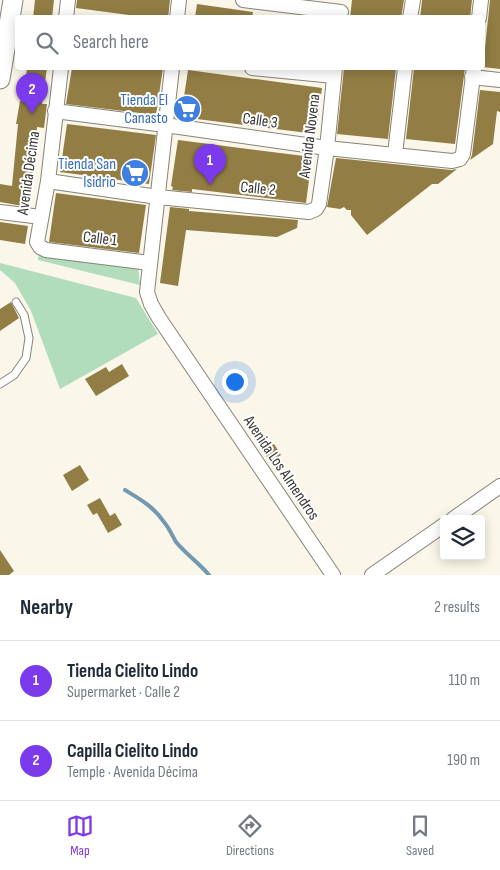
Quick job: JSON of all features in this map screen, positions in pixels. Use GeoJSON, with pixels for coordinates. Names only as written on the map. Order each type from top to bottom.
{"type":"FeatureCollection","features":[{"type":"Feature","properties":{"kind":"street"},"geometry":{"type":"LineString","coordinates":[[66,15],[68,0]]}},
{"type":"Feature","properties":{"kind":"street"},"geometry":{"type":"LineString","coordinates":[[177,15],[179,0]]}},
{"type":"Feature","properties":{"kind":"street"},"geometry":{"type":"LineString","coordinates":[[243,0],[341,10]]}},
{"type":"Feature","properties":{"kind":"street"},"geometry":{"type":"LineString","coordinates":[[410,15],[412,0]]}},
{"type":"Feature","properties":{"kind":"street"},"geometry":{"type":"LineString","coordinates":[[479,15],[481,0]]}},
{"type":"Feature","properties":{"kind":"street"},"geometry":{"type":"LineString","coordinates":[[0,78],[8,8]]}},
{"type":"Feature","properties":{"kind":"street","name":"Avenida Décima"},"geometry":{"type":"LineString","coordinates":[[46,250],[40,247],[37,242],[48,181],[61,70]]}},
{"type":"Feature","properties":{"kind":"street","name":"Avenida Los Almendros"},"geometry":{"type":"LineString","coordinates":[[172,70],[150,263],[148,292],[151,304],[333,575]]}},
{"type":"Feature","properties":{"kind":"street"},"geometry":{"type":"LineString","coordinates":[[294,70],[335,72]]}},
{"type":"Feature","properties":{"kind":"street"},"geometry":{"type":"LineString","coordinates":[[394,154],[405,70]]}},
{"type":"Feature","properties":{"kind":"street","name":"Avenida Novena"},"geometry":{"type":"LineString","coordinates":[[316,209],[319,204],[327,148],[335,72]]}},
{"type":"Feature","properties":{"kind":"street"},"geometry":{"type":"LineString","coordinates":[[473,72],[500,80]]}},
{"type":"Feature","properties":{"kind":"street","name":"Calle 3"},"geometry":{"type":"LineString","coordinates":[[55,112],[165,125],[327,148],[452,161],[460,159],[463,154],[473,72]]}},
{"type":"Feature","properties":{"kind":"street","name":"Calle 2"},"geometry":{"type":"LineString","coordinates":[[48,181],[158,196],[309,212],[316,209]]}},
{"type":"Feature","properties":{"kind":"street"},"geometry":{"type":"LineString","coordinates":[[0,212],[41,217]]}},
{"type":"Feature","properties":{"kind":"street","name":"Calle 1"},"geometry":{"type":"LineString","coordinates":[[46,250],[150,263]]}},
{"type":"Feature","properties":{"kind":"street"},"geometry":{"type":"LineString","coordinates":[[459,515],[500,486]]}},
{"type":"Feature","properties":{"kind":"street"},"geometry":{"type":"LineString","coordinates":[[372,575],[440,528]]}},
{"type":"Feature","properties":{"kind":"lane"},"geometry":{"type":"LineString","coordinates":[[0,384],[14,375],[26,358],[29,338],[24,316],[16,302]]}},
{"type":"Feature","properties":{"kind":"green space"},"geometry":{"type":"Polygon","coordinates":[[[39,251],[138,265],[140,285],[38,260],[39,251]]]}},
{"type":"Feature","properties":{"kind":"green space"},"geometry":{"type":"Polygon","coordinates":[[[0,263],[136,298],[158,334],[60,389],[31,311],[15,283],[0,270],[0,263]]]}},
{"type":"Feature","properties":{"kind":"building"},"geometry":{"type":"Polygon","coordinates":[[[35,0],[54,0],[52,15],[33,15],[35,0]]]}},
{"type":"Feature","properties":{"kind":"building"},"geometry":{"type":"Polygon","coordinates":[[[77,0],[170,0],[168,15],[129,15],[76,8],[77,0]]]}},
{"type":"Feature","properties":{"kind":"building"},"geometry":{"type":"Polygon","coordinates":[[[352,0],[404,0],[402,15],[350,15],[352,0]]]}},
{"type":"Feature","properties":{"kind":"building"},"geometry":{"type":"Polygon","coordinates":[[[422,0],[472,0],[470,15],[420,15],[422,0]]]}},
{"type":"Feature","properties":{"kind":"building"},"geometry":{"type":"Polygon","coordinates":[[[490,0],[500,0],[500,69],[485,67],[490,0]]]}},
{"type":"Feature","properties":{"kind":"building"},"geometry":{"type":"Polygon","coordinates":[[[197,4],[253,12],[252,15],[195,15],[197,4]]]}},
{"type":"Feature","properties":{"kind":"building"},"geometry":{"type":"Polygon","coordinates":[[[27,70],[47,70],[42,104],[47,104],[44,128],[37,127],[28,207],[0,202],[0,184],[12,186],[18,124],[16,124],[20,101],[23,101],[27,70]]]}},
{"type":"Feature","properties":{"kind":"building"},"geometry":{"type":"Polygon","coordinates":[[[72,70],[163,70],[156,115],[66,104],[72,70]]]}},
{"type":"Feature","properties":{"kind":"building"},"geometry":{"type":"Polygon","coordinates":[[[188,70],[322,88],[316,134],[181,117],[188,70]]]}},
{"type":"Feature","properties":{"kind":"building"},"geometry":{"type":"Polygon","coordinates":[[[344,70],[396,70],[388,139],[337,134],[344,70]]]}},
{"type":"Feature","properties":{"kind":"building"},"geometry":{"type":"Polygon","coordinates":[[[414,70],[465,70],[455,144],[406,139],[414,70]]]}},
{"type":"Feature","properties":{"kind":"building"},"geometry":{"type":"Polygon","coordinates":[[[480,90],[500,92],[500,112],[497,111],[493,144],[470,160],[472,155],[480,90]]]}},
{"type":"Feature","properties":{"kind":"building"},"geometry":{"type":"Polygon","coordinates":[[[67,124],[156,135],[149,184],[60,172],[67,124]]]}},
{"type":"Feature","properties":{"kind":"building"},"geometry":{"type":"Polygon","coordinates":[[[178,140],[312,157],[306,203],[192,189],[192,192],[172,190],[178,140]]]}},
{"type":"Feature","properties":{"kind":"building"},"geometry":{"type":"Polygon","coordinates":[[[336,158],[451,170],[457,169],[438,184],[432,184],[367,235],[351,215],[351,210],[347,210],[344,207],[340,209],[327,207],[336,158]]]}},
{"type":"Feature","properties":{"kind":"building"},"geometry":{"type":"Polygon","coordinates":[[[56,193],[146,205],[139,253],[49,242],[56,193]]]}},
{"type":"Feature","properties":{"kind":"building"},"geometry":{"type":"Polygon","coordinates":[[[170,207],[189,209],[189,211],[298,220],[297,228],[277,237],[186,230],[178,286],[160,283],[170,207]]]}},
{"type":"Feature","properties":{"kind":"building"},"geometry":{"type":"Polygon","coordinates":[[[0,222],[28,226],[25,244],[0,240],[0,222]]]}},
{"type":"Feature","properties":{"kind":"building"},"geometry":{"type":"Polygon","coordinates":[[[11,302],[19,318],[0,331],[0,309],[11,302]]]}},
{"type":"Feature","properties":{"kind":"building"},"geometry":{"type":"Polygon","coordinates":[[[122,364],[129,376],[96,396],[85,379],[106,367],[109,372],[122,364]]]}},
{"type":"Feature","properties":{"kind":"building"},"geometry":{"type":"Polygon","coordinates":[[[274,444],[281,455],[270,462],[263,451],[274,444]]]}},
{"type":"Feature","properties":{"kind":"building"},"geometry":{"type":"Polygon","coordinates":[[[80,465],[89,480],[72,491],[63,475],[80,465]]]}},
{"type":"Feature","properties":{"kind":"building"},"geometry":{"type":"Polygon","coordinates":[[[100,498],[110,516],[115,513],[122,525],[108,533],[97,513],[93,515],[87,505],[100,498]]]}},
{"type":"Feature","properties":{"kind":"building"},"geometry":{"type":"Polygon","coordinates":[[[0,550],[14,571],[9,575],[0,575],[0,550]]]}},
{"type":"Feature","properties":{"kind":"waterway"},"geometry":{"type":"LineString","coordinates":[[125,490],[156,512],[176,542],[209,575]]}},
{"type":"Feature","properties":{"kind":"place","name":"Tienda El Canasto"},"geometry":{"type":"Point","coordinates":[187,109]}},
{"type":"Feature","properties":{"kind":"place","name":"Capilla Cielito Lindo"},"geometry":{"type":"Point","coordinates":[32,114]}},
{"type":"Feature","properties":{"kind":"place","name":"Tienda San Isidrio"},"geometry":{"type":"Point","coordinates":[135,173]}},
{"type":"Feature","properties":{"kind":"place","name":"Tienda Cielito Lindo"},"geometry":{"type":"Point","coordinates":[210,185]}}]}
